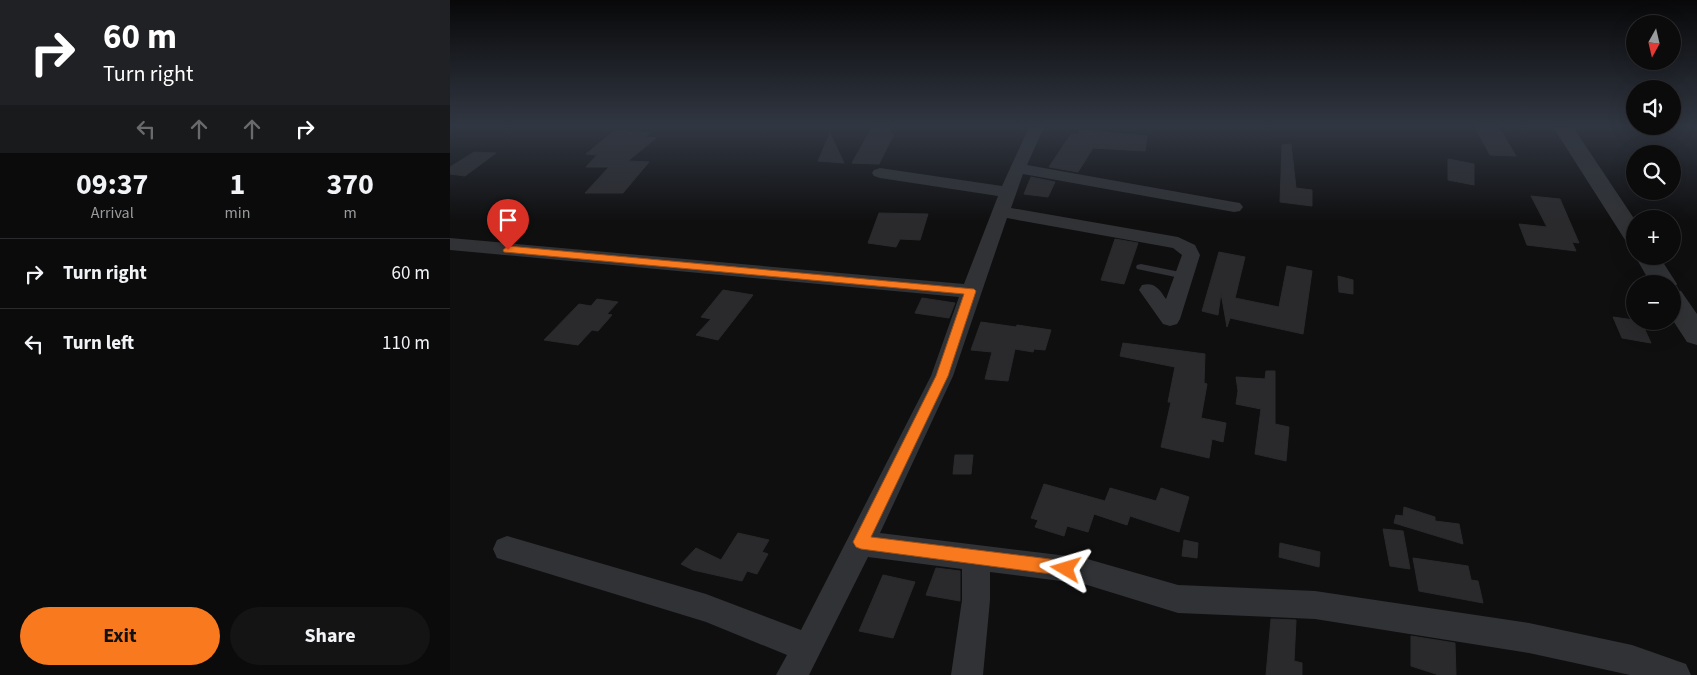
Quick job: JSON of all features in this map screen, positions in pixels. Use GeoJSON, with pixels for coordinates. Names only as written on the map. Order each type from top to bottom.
{"type":"FeatureCollection","features":[{"type":"Feature","properties":{"kind":"street"},"geometry":{"type":"LineString","coordinates":[[792,675],[808,648],[942,376],[970,291],[1021,158]]}},
{"type":"Feature","properties":{"kind":"street"},"geometry":{"type":"LineString","coordinates":[[1583,158],[1626,224]]}},
{"type":"Feature","properties":{"kind":"street"},"geometry":{"type":"LineString","coordinates":[[1017,168],[1234,207]]}},
{"type":"Feature","properties":{"kind":"street"},"geometry":{"type":"LineString","coordinates":[[880,173],[1178,243],[1188,249],[1191,255],[1170,319],[1149,290]]}},
{"type":"Feature","properties":{"kind":"street"},"geometry":{"type":"LineString","coordinates":[[450,244],[970,291]]}},
{"type":"Feature","properties":{"kind":"street"},"geometry":{"type":"LineString","coordinates":[[1681,310],[1697,335]]}},
{"type":"Feature","properties":{"kind":"street"},"geometry":{"type":"LineString","coordinates":[[861,542],[1084,571],[1178,599],[1315,605],[1529,638],[1632,660],[1675,675]]}},
{"type":"Feature","properties":{"kind":"street"},"geometry":{"type":"LineString","coordinates":[[508,549],[706,608],[808,648]]}},
{"type":"Feature","properties":{"kind":"street"},"geometry":{"type":"LineString","coordinates":[[967,675],[976,600],[976,558]]}},
{"type":"Feature","properties":{"kind":"lane"},"geometry":{"type":"LineString","coordinates":[[1141,267],[1185,276]]}},
{"type":"Feature","properties":{"kind":"building"},"geometry":{"type":"Polygon","coordinates":[[[464,158],[489,158],[465,176],[450,174],[450,167],[464,158]]]}},
{"type":"Feature","properties":{"kind":"building"},"geometry":{"type":"Polygon","coordinates":[[[594,158],[631,158],[628,161],[649,162],[623,193],[585,193],[609,167],[586,167],[594,158]]]}},
{"type":"Feature","properties":{"kind":"building"},"geometry":{"type":"Polygon","coordinates":[[[819,158],[842,158],[844,163],[818,161],[819,158]]]}},
{"type":"Feature","properties":{"kind":"building"},"geometry":{"type":"Polygon","coordinates":[[[854,158],[882,158],[879,164],[852,163],[854,158]]]}},
{"type":"Feature","properties":{"kind":"building"},"geometry":{"type":"Polygon","coordinates":[[[1055,158],[1086,158],[1078,172],[1049,167],[1055,158]]]}},
{"type":"Feature","properties":{"kind":"building"},"geometry":{"type":"Polygon","coordinates":[[[1282,158],[1293,158],[1296,188],[1312,190],[1312,206],[1280,202],[1282,158]]]}},
{"type":"Feature","properties":{"kind":"building"},"geometry":{"type":"Polygon","coordinates":[[[1448,159],[1474,164],[1474,185],[1448,180],[1448,159]]]}},
{"type":"Feature","properties":{"kind":"building"},"geometry":{"type":"Polygon","coordinates":[[[1031,177],[1055,182],[1048,197],[1024,194],[1031,177]]]}},
{"type":"Feature","properties":{"kind":"building"},"geometry":{"type":"Polygon","coordinates":[[[1531,196],[1560,199],[1579,243],[1572,242],[1576,251],[1527,245],[1519,224],[1547,227],[1531,196]]]}},
{"type":"Feature","properties":{"kind":"building"},"geometry":{"type":"Polygon","coordinates":[[[879,213],[928,214],[920,240],[900,239],[896,247],[868,243],[879,213]]]}},
{"type":"Feature","properties":{"kind":"building"},"geometry":{"type":"Polygon","coordinates":[[[1115,239],[1138,243],[1124,284],[1101,280],[1115,239]]]}},
{"type":"Feature","properties":{"kind":"building"},"geometry":{"type":"Polygon","coordinates":[[[1219,252],[1245,257],[1235,298],[1279,307],[1287,266],[1312,271],[1303,334],[1230,318],[1227,327],[1221,293],[1218,315],[1202,311],[1219,252]]]}},
{"type":"Feature","properties":{"kind":"building"},"geometry":{"type":"Polygon","coordinates":[[[1338,276],[1353,280],[1353,294],[1339,292],[1338,276]]]}},
{"type":"Feature","properties":{"kind":"building"},"geometry":{"type":"Polygon","coordinates":[[[723,290],[753,295],[718,340],[696,335],[711,319],[701,317],[723,290]]]}},
{"type":"Feature","properties":{"kind":"building"},"geometry":{"type":"Polygon","coordinates":[[[922,298],[955,303],[949,318],[915,313],[922,298]]]}},
{"type":"Feature","properties":{"kind":"building"},"geometry":{"type":"Polygon","coordinates":[[[597,299],[618,302],[607,314],[612,315],[598,331],[592,330],[578,345],[544,340],[579,304],[591,306],[597,299]]]}},
{"type":"Feature","properties":{"kind":"building"},"geometry":{"type":"Polygon","coordinates":[[[1613,317],[1626,319],[1626,330],[1645,330],[1651,343],[1622,338],[1613,317]]]}},
{"type":"Feature","properties":{"kind":"building"},"geometry":{"type":"Polygon","coordinates":[[[981,322],[1051,330],[1045,350],[1034,349],[1033,352],[1015,349],[1008,381],[985,379],[992,352],[971,350],[981,322]]]}},
{"type":"Feature","properties":{"kind":"building"},"geometry":{"type":"Polygon","coordinates":[[[1123,343],[1205,354],[1204,383],[1207,384],[1201,418],[1226,423],[1223,442],[1212,439],[1209,458],[1161,447],[1171,402],[1168,402],[1175,367],[1120,356],[1123,343]]]}},
{"type":"Feature","properties":{"kind":"building"},"geometry":{"type":"Polygon","coordinates":[[[1266,371],[1275,371],[1275,424],[1289,427],[1286,461],[1255,454],[1261,409],[1236,404],[1238,391],[1236,377],[1265,379],[1266,371]]]}},
{"type":"Feature","properties":{"kind":"building"},"geometry":{"type":"Polygon","coordinates":[[[955,455],[973,455],[971,474],[953,474],[955,455]]]}},
{"type":"Feature","properties":{"kind":"building"},"geometry":{"type":"Polygon","coordinates":[[[1044,484],[1105,501],[1110,488],[1156,501],[1161,488],[1189,497],[1179,532],[1130,516],[1127,525],[1094,514],[1088,532],[1067,526],[1064,536],[1035,527],[1038,520],[1031,518],[1044,484]]]}},
{"type":"Feature","properties":{"kind":"building"},"geometry":{"type":"Polygon","coordinates":[[[1404,507],[1435,517],[1435,521],[1459,524],[1463,544],[1394,523],[1396,515],[1403,516],[1404,507]]]}},
{"type":"Feature","properties":{"kind":"building"},"geometry":{"type":"Polygon","coordinates":[[[1383,529],[1403,531],[1410,569],[1390,566],[1383,529]]]}},
{"type":"Feature","properties":{"kind":"building"},"geometry":{"type":"Polygon","coordinates":[[[738,533],[769,540],[762,552],[768,554],[757,574],[747,571],[742,581],[693,570],[681,564],[696,548],[721,560],[738,533]]]}},
{"type":"Feature","properties":{"kind":"building"},"geometry":{"type":"Polygon","coordinates":[[[1184,540],[1198,543],[1197,558],[1182,556],[1184,540]]]}},
{"type":"Feature","properties":{"kind":"building"},"geometry":{"type":"Polygon","coordinates":[[[1280,543],[1320,552],[1319,567],[1279,557],[1280,543]]]}},
{"type":"Feature","properties":{"kind":"building"},"geometry":{"type":"Polygon","coordinates":[[[1413,558],[1468,566],[1471,580],[1478,581],[1483,603],[1419,591],[1413,558]]]}},
{"type":"Feature","properties":{"kind":"building"},"geometry":{"type":"Polygon","coordinates":[[[936,568],[960,571],[960,601],[926,595],[936,568]]]}},
{"type":"Feature","properties":{"kind":"building"},"geometry":{"type":"Polygon","coordinates":[[[883,575],[915,582],[893,638],[859,631],[883,575]]]}},
{"type":"Feature","properties":{"kind":"building"},"geometry":{"type":"Polygon","coordinates":[[[1271,619],[1296,620],[1294,661],[1302,663],[1302,675],[1266,675],[1271,619]]]}},
{"type":"Feature","properties":{"kind":"building"},"geometry":{"type":"Polygon","coordinates":[[[1411,636],[1455,643],[1456,675],[1439,675],[1411,666],[1411,636]]]}},
{"type":"Feature","properties":{"kind":"route"},"geometry":{"type":"LineString","coordinates":[[508,250],[970,291],[942,376],[861,542],[1066,569]]}}]}
